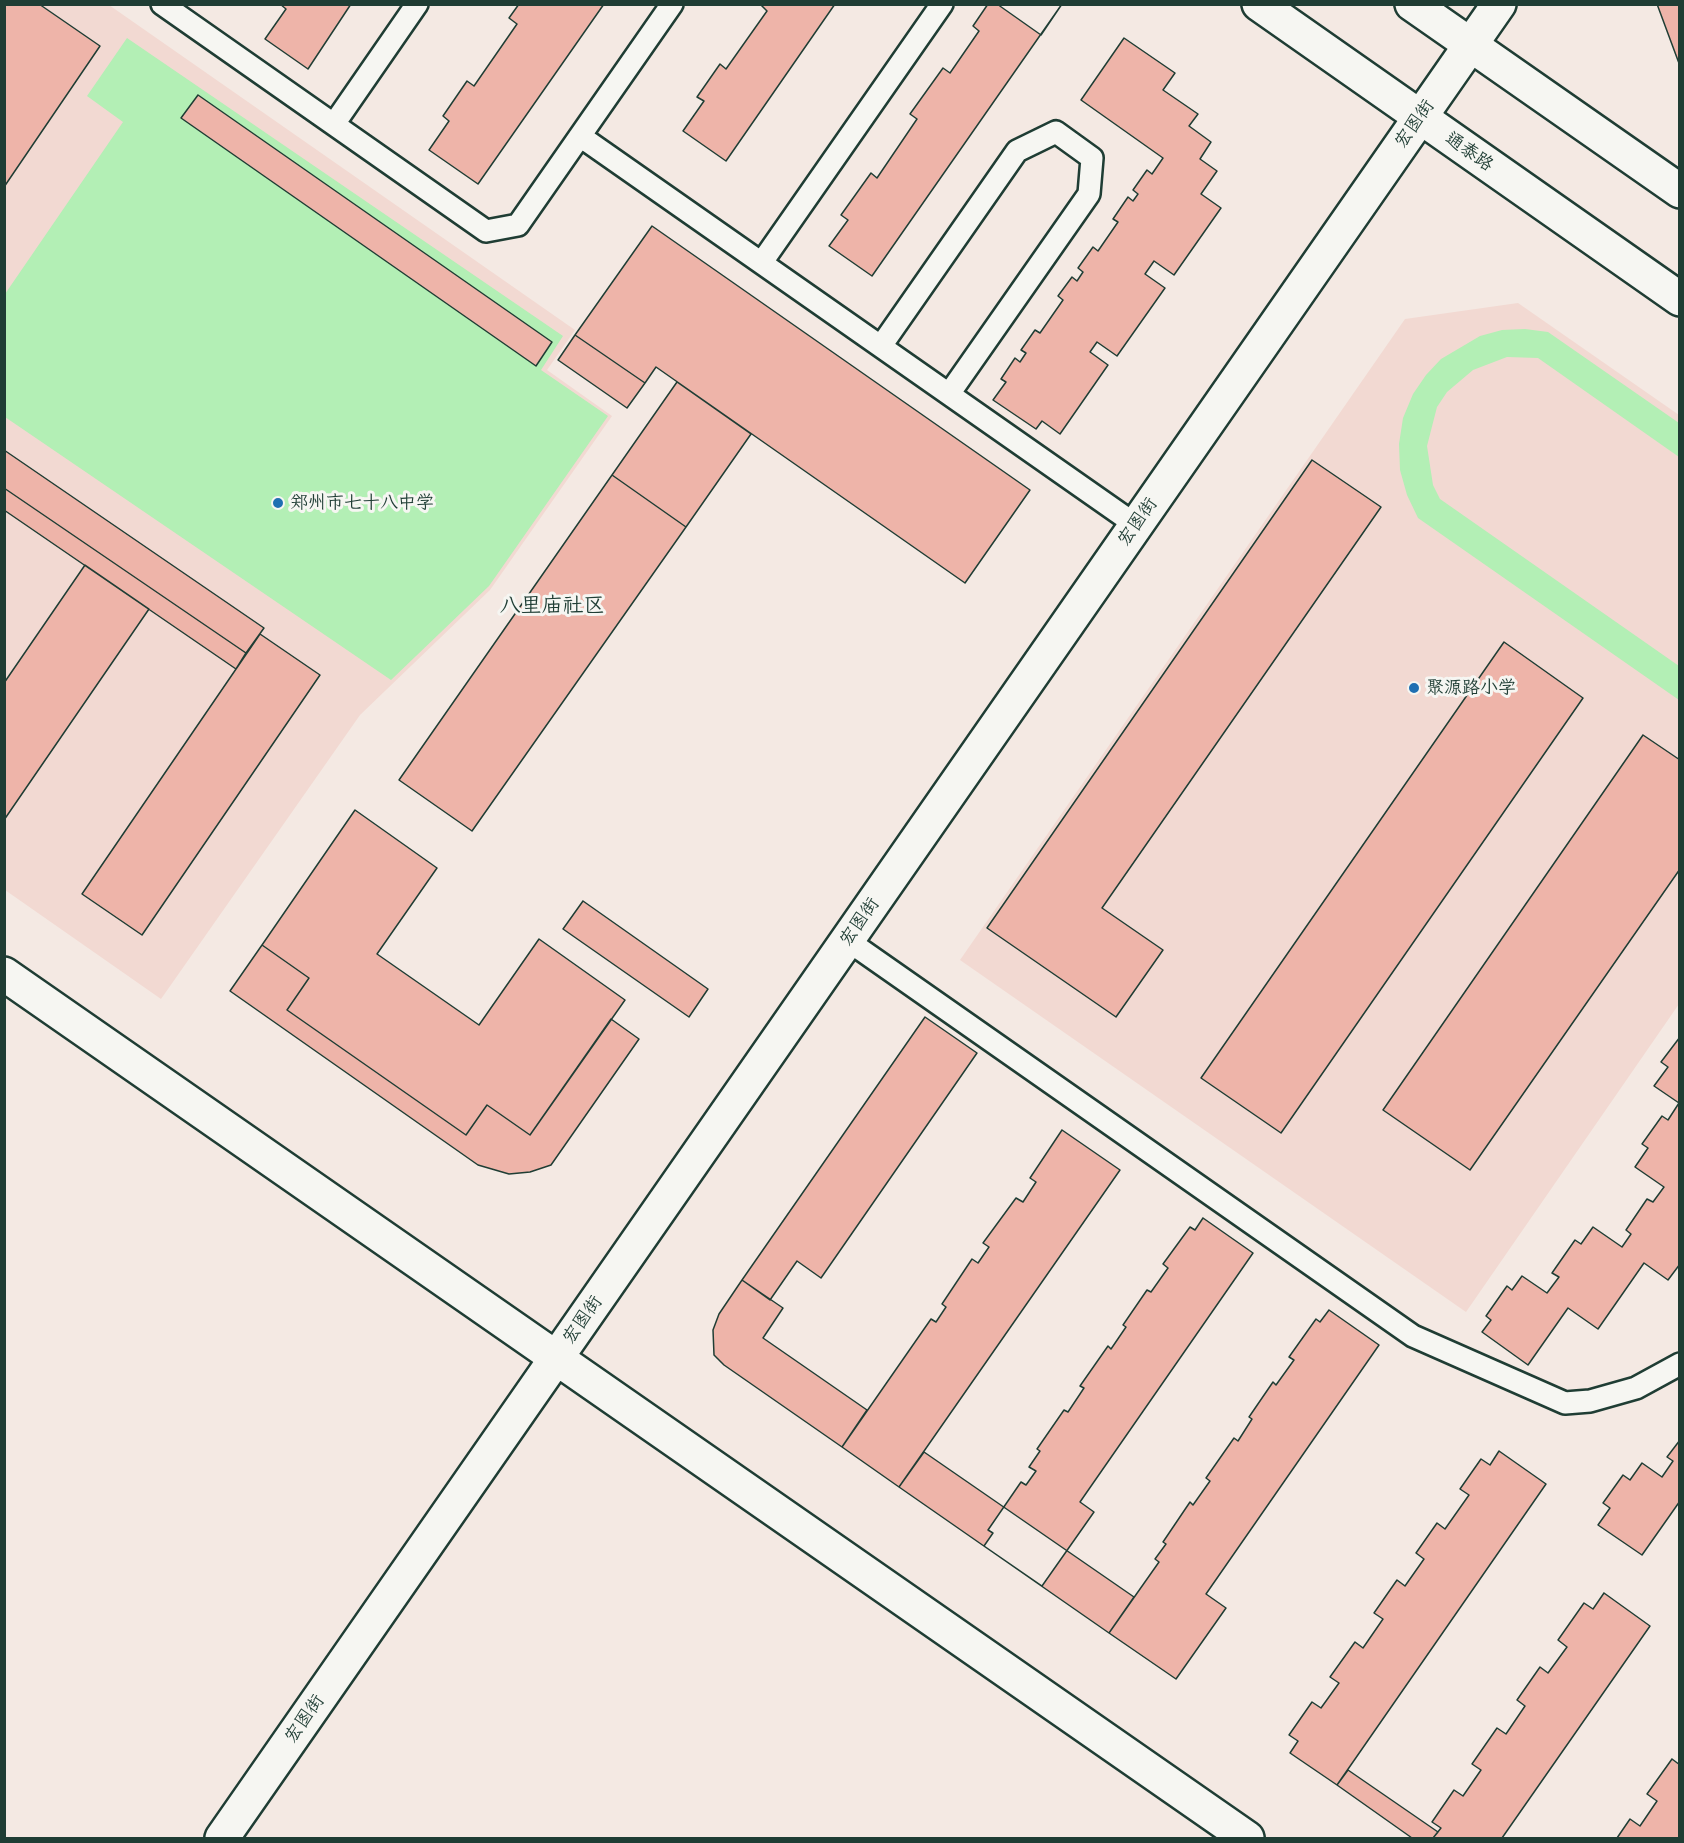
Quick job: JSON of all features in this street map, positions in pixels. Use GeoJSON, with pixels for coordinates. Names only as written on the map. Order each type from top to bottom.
{"type":"FeatureCollection","features":[{"type":"Feature","properties":{"kind":"street","name":"通泰路"},"geometry":{"type":"LineString","coordinates":[[1259,4],[1680,299]]}},
{"type":"Feature","properties":{"kind":"street"},"geometry":{"type":"LineString","coordinates":[[1412,4],[1680,191]]}},
{"type":"Feature","properties":{"kind":"street","name":"宏图街"},"geometry":{"type":"LineString","coordinates":[[222,1839],[1499,4]]}},
{"type":"Feature","properties":{"kind":"street"},"geometry":{"type":"LineString","coordinates":[[4,974],[1247,1839]]}},
{"type":"Feature","properties":{"kind":"lane"},"geometry":{"type":"LineString","coordinates":[[333,124],[417,4]]}},
{"type":"Feature","properties":{"kind":"lane"},"geometry":{"type":"LineString","coordinates":[[168,6],[486,231],[518,225],[672,4]]}},
{"type":"Feature","properties":{"kind":"lane"},"geometry":{"type":"LineString","coordinates":[[762,262],[942,4]]}},
{"type":"Feature","properties":{"kind":"lane"},"geometry":{"type":"LineString","coordinates":[[881,346],[1017,151],[1056,132],[1092,158],[1089,194],[950,394]]}},
{"type":"Feature","properties":{"kind":"lane"},"geometry":{"type":"LineString","coordinates":[[580,136],[1136,525]]}},
{"type":"Feature","properties":{"kind":"lane"},"geometry":{"type":"LineString","coordinates":[[848,940],[1413,1336],[1565,1403],[1590,1401],[1636,1388],[1680,1364]]}},
{"type":"Feature","properties":{"kind":"shaded area","name":"郑州市七十八中学"},"geometry":{"type":"Polygon","coordinates":[[[5,5],[109,5],[575,330],[547,370],[612,416],[490,590],[360,715],[161,999],[5,890],[5,5]]]}},
{"type":"Feature","properties":{"kind":"shaded area","name":"聚源路小学"},"geometry":{"type":"Polygon","coordinates":[[[1518,303],[1679,415],[1679,1004],[1466,1312],[960,960],[1405,319],[1518,303]]]}},
{"type":"Feature","properties":{"kind":"green space"},"geometry":{"type":"Polygon","coordinates":[[[127,38],[563,336],[541,370],[608,416],[489,586],[391,680],[5,417],[5,294],[123,122],[87,96],[127,38]]]}},
{"type":"Feature","properties":{"kind":"green space"},"geometry":{"type":"Polygon","coordinates":[[[1525,329],[1548,332],[1679,423],[1679,457],[1538,358],[1507,357],[1473,370],[1447,392],[1437,407],[1427,446],[1433,485],[1440,499],[1679,666],[1679,700],[1418,518],[1407,495],[1400,470],[1399,444],[1403,418],[1413,394],[1426,375],[1441,359],[1480,336],[1502,330],[1525,329]]]}},
{"type":"Feature","properties":{"kind":"building"},"geometry":{"type":"Polygon","coordinates":[[[4,4],[39,4],[100,46],[4,187],[4,4]]]}},
{"type":"Feature","properties":{"kind":"building"},"geometry":{"type":"Polygon","coordinates":[[[280,4],[351,4],[308,69],[265,39],[286,9],[280,4]]]}},
{"type":"Feature","properties":{"kind":"building"},"geometry":{"type":"Polygon","coordinates":[[[519,4],[604,4],[478,184],[429,150],[449,121],[443,116],[467,81],[474,86],[517,24],[509,18],[519,4]]]}},
{"type":"Feature","properties":{"kind":"building"},"geometry":{"type":"Polygon","coordinates":[[[760,4],[835,4],[726,161],[683,131],[704,101],[697,97],[720,64],[726,69],[767,11],[760,4]]]}},
{"type":"Feature","properties":{"kind":"building"},"geometry":{"type":"Polygon","coordinates":[[[988,4],[1062,4],[872,276],[829,246],[848,220],[841,215],[871,173],[877,178],[917,119],[910,114],[943,68],[950,73],[979,31],[973,26],[988,4]]]}},
{"type":"Feature","properties":{"kind":"building"},"geometry":{"type":"Polygon","coordinates":[[[997,4],[1062,4],[1041,35],[997,4]]]}},
{"type":"Feature","properties":{"kind":"building"},"geometry":{"type":"Polygon","coordinates":[[[1657,4],[1680,4],[1680,66],[1657,4]]]}},
{"type":"Feature","properties":{"kind":"building"},"geometry":{"type":"Polygon","coordinates":[[[1124,38],[1175,73],[1163,90],[1198,114],[1189,126],[1211,142],[1200,159],[1217,171],[1201,194],[1221,208],[1174,275],[1154,261],[1145,274],[1165,288],[1117,356],[1097,342],[1090,352],[1108,365],[1060,434],[1042,421],[1036,429],[993,400],[1006,382],[1001,379],[1015,358],[1020,362],[1026,353],[1021,350],[1035,330],[1040,333],[1063,300],[1058,296],[1072,277],[1077,281],[1083,272],[1078,268],[1093,247],[1098,251],[1118,222],[1113,219],[1128,197],[1133,201],[1138,194],[1133,190],[1147,170],[1152,174],[1163,158],[1081,100],[1124,38]]]}},
{"type":"Feature","properties":{"kind":"building"},"geometry":{"type":"Polygon","coordinates":[[[198,95],[552,342],[536,366],[181,118],[198,95]]]}},
{"type":"Feature","properties":{"kind":"building"},"geometry":{"type":"Polygon","coordinates":[[[652,226],[1030,490],[965,583],[656,367],[645,383],[575,335],[652,226]]]}},
{"type":"Feature","properties":{"kind":"building"},"geometry":{"type":"Polygon","coordinates":[[[575,335],[645,383],[627,408],[558,360],[575,335]]]}},
{"type":"Feature","properties":{"kind":"building"},"geometry":{"type":"Polygon","coordinates":[[[677,382],[751,434],[686,527],[612,475],[677,382]]]}},
{"type":"Feature","properties":{"kind":"building"},"geometry":{"type":"Polygon","coordinates":[[[4,450],[264,628],[246,653],[4,488],[4,450]]]}},
{"type":"Feature","properties":{"kind":"building"},"geometry":{"type":"Polygon","coordinates":[[[1312,460],[1381,507],[1102,908],[1163,950],[1116,1017],[987,928],[1312,460]]]}},
{"type":"Feature","properties":{"kind":"building"},"geometry":{"type":"Polygon","coordinates":[[[612,475],[686,527],[472,831],[399,780],[612,475]]]}},
{"type":"Feature","properties":{"kind":"building"},"geometry":{"type":"Polygon","coordinates":[[[4,488],[246,653],[236,669],[4,510],[4,488]]]}},
{"type":"Feature","properties":{"kind":"building"},"geometry":{"type":"Polygon","coordinates":[[[85,565],[149,609],[4,820],[4,683],[85,565]]]}},
{"type":"Feature","properties":{"kind":"building"},"geometry":{"type":"Polygon","coordinates":[[[260,634],[320,675],[142,935],[82,894],[260,634]]]}},
{"type":"Feature","properties":{"kind":"building"},"geometry":{"type":"Polygon","coordinates":[[[1504,642],[1583,698],[1281,1133],[1201,1078],[1504,642]]]}},
{"type":"Feature","properties":{"kind":"building"},"geometry":{"type":"Polygon","coordinates":[[[1643,735],[1680,760],[1680,869],[1470,1170],[1383,1110],[1643,735]]]}},
{"type":"Feature","properties":{"kind":"building"},"geometry":{"type":"Polygon","coordinates":[[[355,810],[437,868],[377,954],[479,1025],[539,939],[625,1000],[530,1135],[487,1105],[466,1135],[287,1010],[309,978],[262,945],[355,810]]]}},
{"type":"Feature","properties":{"kind":"building"},"geometry":{"type":"Polygon","coordinates":[[[583,901],[708,989],[689,1017],[563,929],[583,901]]]}},
{"type":"Feature","properties":{"kind":"building"},"geometry":{"type":"Polygon","coordinates":[[[262,945],[309,978],[287,1010],[466,1135],[487,1105],[530,1135],[611,1019],[639,1039],[551,1165],[530,1172],[509,1174],[478,1165],[230,991],[262,945]]]}},
{"type":"Feature","properties":{"kind":"building"},"geometry":{"type":"Polygon","coordinates":[[[925,1017],[977,1053],[821,1278],[797,1261],[770,1300],[742,1280],[925,1017]]]}},
{"type":"Feature","properties":{"kind":"building"},"geometry":{"type":"Polygon","coordinates":[[[1680,1037],[1680,1264],[1668,1280],[1644,1263],[1598,1329],[1568,1308],[1528,1365],[1482,1332],[1491,1320],[1486,1316],[1507,1286],[1512,1290],[1522,1276],[1547,1293],[1559,1277],[1552,1273],[1575,1240],[1581,1244],[1593,1227],[1622,1247],[1631,1234],[1626,1230],[1647,1199],[1653,1202],[1664,1187],[1635,1167],[1648,1148],[1642,1144],[1662,1116],[1668,1120],[1679,1103],[1654,1086],[1668,1067],[1661,1062],[1680,1037]]]}},
{"type":"Feature","properties":{"kind":"building"},"geometry":{"type":"Polygon","coordinates":[[[1062,1130],[1120,1170],[899,1487],[842,1447],[931,1319],[936,1322],[946,1307],[942,1304],[972,1259],[978,1263],[989,1247],[983,1243],[1016,1198],[1023,1202],[1036,1182],[1030,1178],[1062,1130]]]}},
{"type":"Feature","properties":{"kind":"building"},"geometry":{"type":"Polygon","coordinates":[[[1203,1218],[1253,1253],[1080,1502],[1094,1512],[1042,1586],[984,1546],[993,1533],[988,1530],[1021,1482],[1026,1485],[1036,1471],[1029,1467],[1040,1451],[1037,1449],[1064,1410],[1068,1412],[1084,1388],[1080,1386],[1108,1346],[1111,1349],[1126,1327],[1123,1325],[1147,1290],[1151,1292],[1168,1268],[1163,1264],[1190,1227],[1195,1230],[1203,1218]]]}},
{"type":"Feature","properties":{"kind":"building"},"geometry":{"type":"Polygon","coordinates":[[[742,1280],[783,1308],[763,1338],[867,1410],[842,1447],[724,1365],[714,1355],[713,1330],[719,1314],[742,1280]]]}},
{"type":"Feature","properties":{"kind":"building"},"geometry":{"type":"Polygon","coordinates":[[[1329,1310],[1379,1345],[1206,1594],[1226,1608],[1176,1679],[1109,1633],[1159,1562],[1155,1559],[1166,1544],[1163,1542],[1190,1502],[1193,1505],[1210,1481],[1206,1478],[1234,1438],[1238,1441],[1252,1419],[1249,1417],[1273,1382],[1276,1385],[1294,1360],[1289,1357],[1316,1319],[1320,1322],[1329,1310]]]}},
{"type":"Feature","properties":{"kind":"building"},"geometry":{"type":"Polygon","coordinates":[[[1680,1440],[1680,1501],[1642,1555],[1598,1525],[1610,1508],[1603,1503],[1623,1475],[1630,1480],[1642,1463],[1662,1477],[1673,1461],[1667,1457],[1680,1440]]]}},
{"type":"Feature","properties":{"kind":"building"},"geometry":{"type":"Polygon","coordinates":[[[1499,1451],[1546,1484],[1337,1785],[1290,1753],[1298,1741],[1289,1735],[1312,1702],[1321,1708],[1339,1683],[1330,1677],[1355,1642],[1363,1648],[1383,1619],[1374,1613],[1397,1580],[1405,1586],[1424,1559],[1416,1553],[1437,1523],[1445,1529],[1469,1495],[1460,1489],[1481,1459],[1490,1465],[1499,1451]]]}},
{"type":"Feature","properties":{"kind":"building"},"geometry":{"type":"Polygon","coordinates":[[[924,1452],[1134,1597],[1109,1633],[899,1487],[924,1452]]]}},
{"type":"Feature","properties":{"kind":"building"},"geometry":{"type":"Polygon","coordinates":[[[1604,1593],[1650,1626],[1502,1838],[1433,1838],[1441,1828],[1432,1822],[1454,1790],[1463,1796],[1481,1770],[1472,1764],[1497,1728],[1506,1734],[1525,1706],[1517,1700],[1540,1667],[1548,1673],[1567,1647],[1558,1640],[1584,1603],[1593,1609],[1604,1593]]]}},
{"type":"Feature","properties":{"kind":"building"},"geometry":{"type":"Polygon","coordinates":[[[1672,1759],[1680,1765],[1680,1838],[1617,1838],[1630,1819],[1640,1826],[1657,1801],[1647,1794],[1672,1759]]]}},
{"type":"Feature","properties":{"kind":"building"},"geometry":{"type":"Polygon","coordinates":[[[1348,1770],[1438,1832],[1433,1838],[1412,1838],[1337,1785],[1348,1770]]]}},
{"type":"Feature","properties":{"kind":"place","name":"郑州市七十八中学"},"geometry":{"type":"Point","coordinates":[278,503]}},
{"type":"Feature","properties":{"kind":"place","name":"聚源路小学"},"geometry":{"type":"Point","coordinates":[1414,688]}},
{"type":"Feature","properties":{"kind":"district","name":"八里庙社区"},"geometry":{"type":"Point","coordinates":[552,606]}}]}
